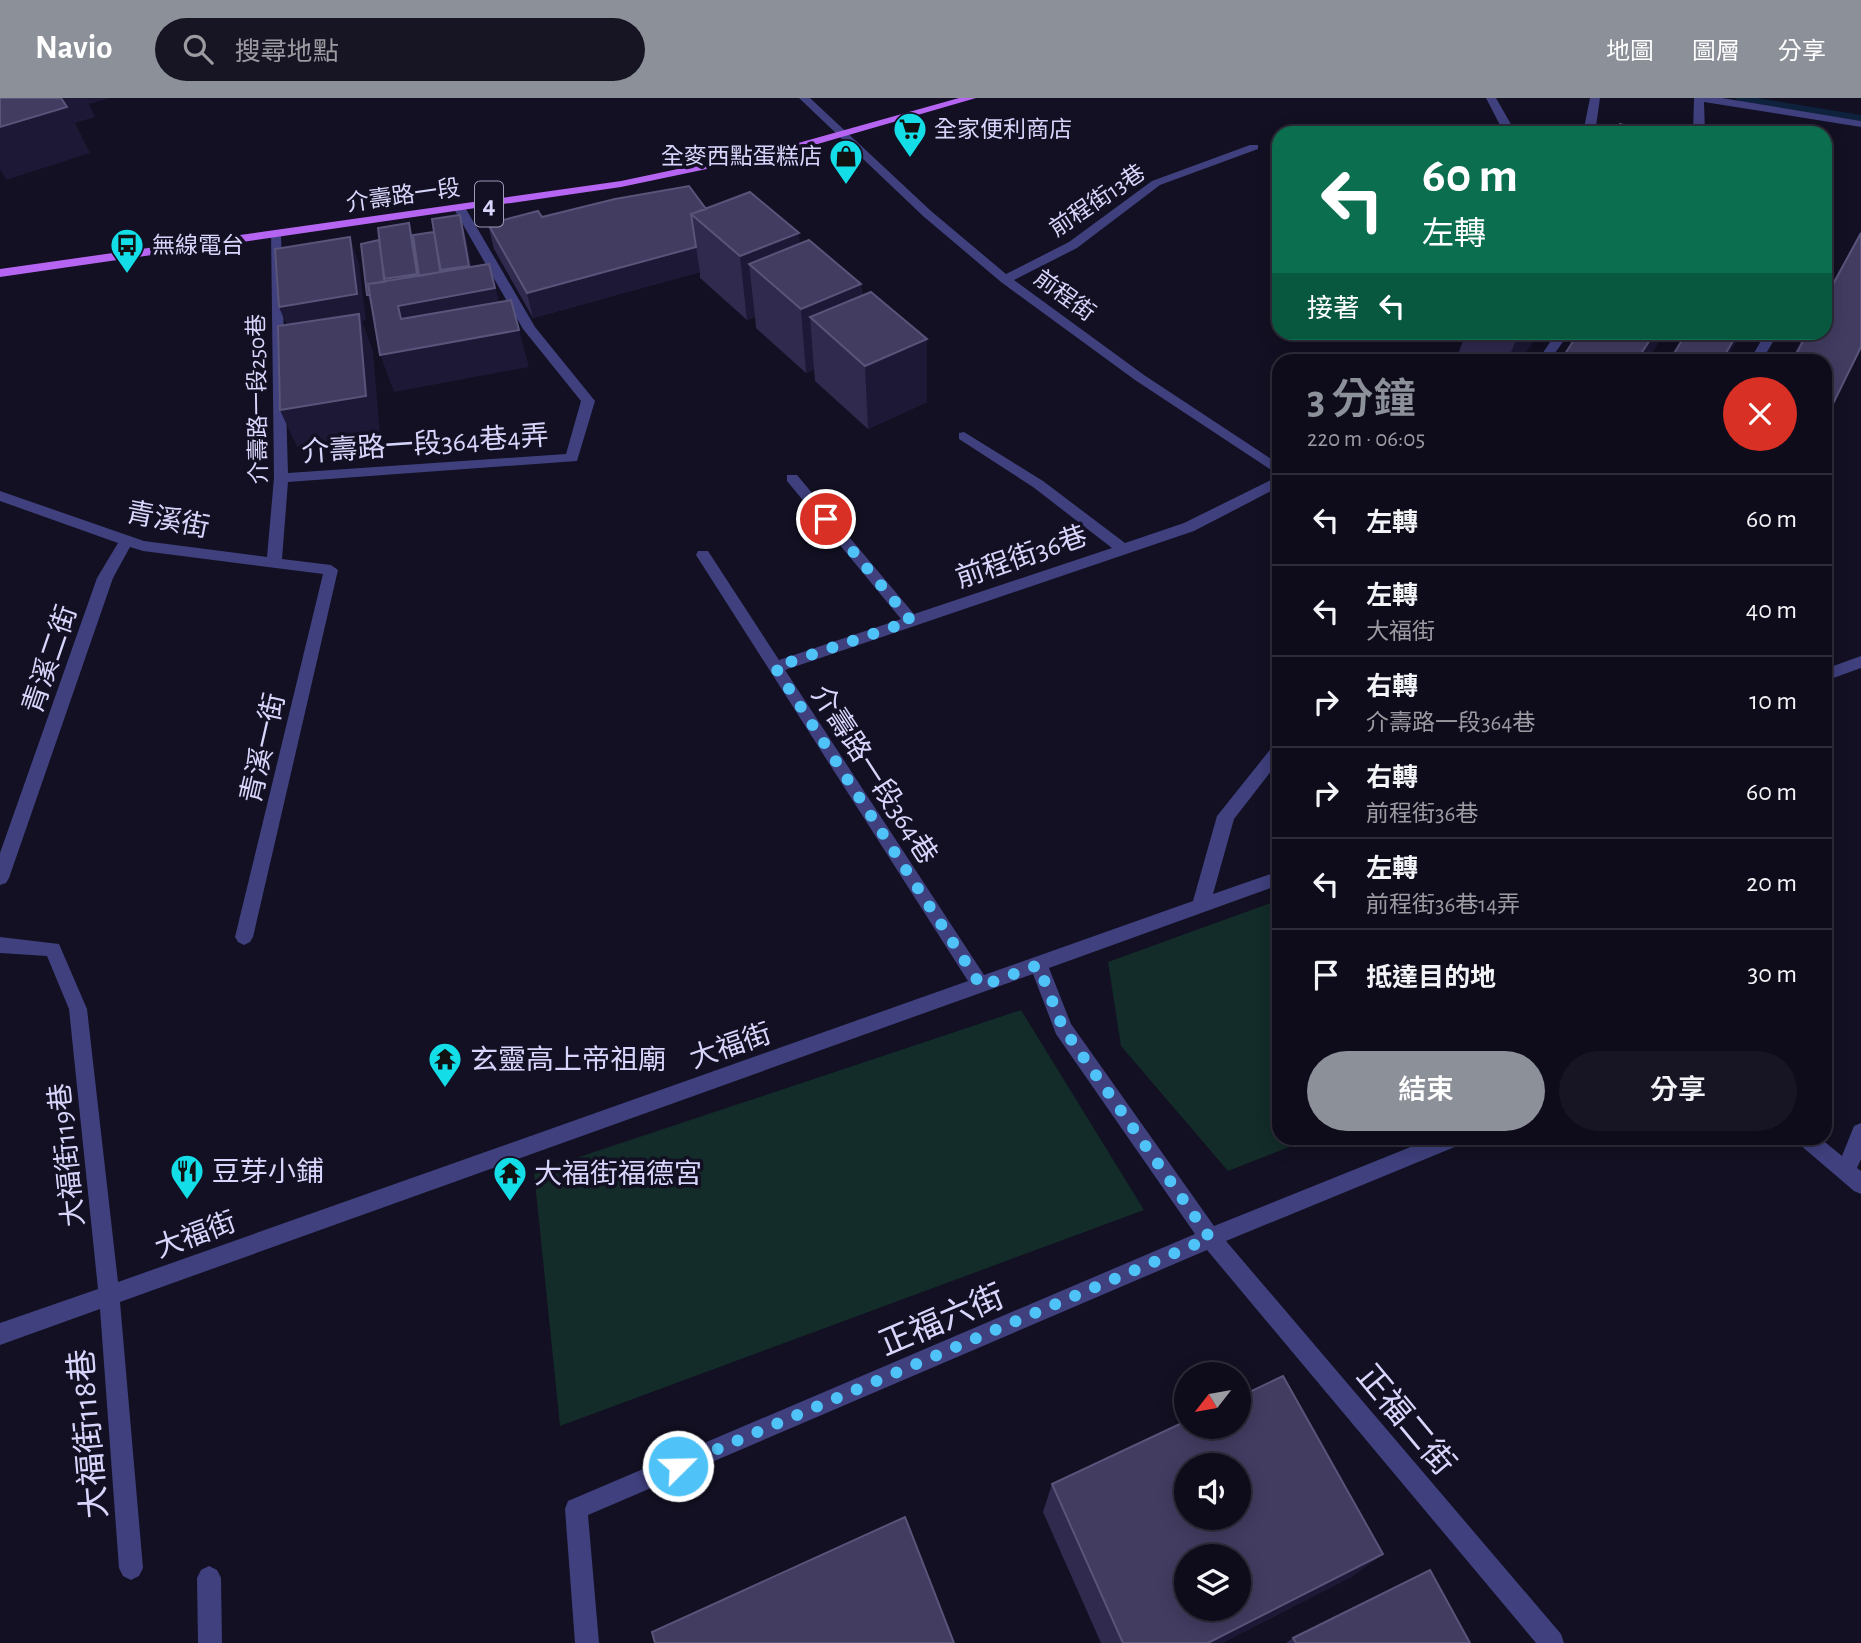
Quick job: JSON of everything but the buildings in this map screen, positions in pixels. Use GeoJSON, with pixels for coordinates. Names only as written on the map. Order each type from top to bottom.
{"type":"FeatureCollection","features":[{"type":"Feature","properties":{"kind":"main road","name":"介壽路一段"},"geometry":{"type":"LineString","coordinates":[[0,273],[460,209],[695,171],[843,134],[937,103],[971,98]]}},
{"type":"Feature","properties":{"kind":"street","name":"前程街"},"geometry":{"type":"LineString","coordinates":[[804,98],[923,211],[1005,279],[1196,416],[1272,465]]}},
{"type":"Feature","properties":{"kind":"street"},"geometry":{"type":"LineString","coordinates":[[1491,98],[1506,126]]}},
{"type":"Feature","properties":{"kind":"street"},"geometry":{"type":"LineString","coordinates":[[1590,126],[1595,98]]}},
{"type":"Feature","properties":{"kind":"street"},"geometry":{"type":"LineString","coordinates":[[1699,126],[1701,98],[1861,124]]}},
{"type":"Feature","properties":{"kind":"street"},"geometry":{"type":"LineString","coordinates":[[1822,117],[1822,126]]}},
{"type":"Feature","properties":{"kind":"street","name":"前程街13巷"},"geometry":{"type":"LineString","coordinates":[[1005,279],[1073,245],[1156,183],[1254,148]]}},
{"type":"Feature","properties":{"kind":"street","name":"介壽路一段364巷4弄"},"geometry":{"type":"LineString","coordinates":[[281,478],[572,458],[588,401],[522,330],[460,209]]}},
{"type":"Feature","properties":{"kind":"street","name":"介壽路一段250巷"},"geometry":{"type":"LineString","coordinates":[[274,563],[281,478],[275,234]]}},
{"type":"Feature","properties":{"kind":"street"},"geometry":{"type":"LineString","coordinates":[[964,436],[1038,484],[1123,549]]}},
{"type":"Feature","properties":{"kind":"street"},"geometry":{"type":"LineString","coordinates":[[792,478],[911,621]]}},
{"type":"Feature","properties":{"kind":"street","name":"前程街36巷"},"geometry":{"type":"LineString","coordinates":[[775,667],[1189,527],[1272,485]]}},
{"type":"Feature","properties":{"kind":"street","name":"青溪街"},"geometry":{"type":"LineString","coordinates":[[0,496],[143,546],[331,570]]}},
{"type":"Feature","properties":{"kind":"street","name":"青溪二街"},"geometry":{"type":"LineString","coordinates":[[0,878],[105,579],[127,540]]}},
{"type":"Feature","properties":{"kind":"street","name":"介壽路一段364巷"},"geometry":{"type":"LineString","coordinates":[[703,555],[981,986]]}},
{"type":"Feature","properties":{"kind":"street","name":"青溪一街"},"geometry":{"type":"LineString","coordinates":[[244,937],[331,570]]}},
{"type":"Feature","properties":{"kind":"street"},"geometry":{"type":"LineString","coordinates":[[1832,672],[1861,662]]}},
{"type":"Feature","properties":{"kind":"street"},"geometry":{"type":"LineString","coordinates":[[1200,907],[1226,816],[1272,759]]}},
{"type":"Feature","properties":{"kind":"street","name":"大福街"},"geometry":{"type":"LineString","coordinates":[[0,1334],[981,986],[1272,880]]}},
{"type":"Feature","properties":{"kind":"street","name":"大福街119巷"},"geometry":{"type":"LineString","coordinates":[[0,945],[52,949],[78,1009],[109,1295]]}},
{"type":"Feature","properties":{"kind":"street","name":"正福二街"},"geometry":{"type":"LineString","coordinates":[[1038,965],[1063,1028],[1210,1238],[1552,1643]]}},
{"type":"Feature","properties":{"kind":"street"},"geometry":{"type":"LineString","coordinates":[[1854,1178],[1861,1132]]}},
{"type":"Feature","properties":{"kind":"street","name":"正福六街"},"geometry":{"type":"LineString","coordinates":[[587,1643],[576,1509],[1210,1238],[1438,1145]]}},
{"type":"Feature","properties":{"kind":"street"},"geometry":{"type":"LineString","coordinates":[[1814,1145],[1854,1178]]}},
{"type":"Feature","properties":{"kind":"street","name":"大福街118巷"},"geometry":{"type":"LineString","coordinates":[[109,1295],[131,1568]]}},
{"type":"Feature","properties":{"kind":"street"},"geometry":{"type":"LineString","coordinates":[[209,1578],[210,1643]]}},
{"type":"Feature","properties":{"kind":"green space"},"geometry":{"type":"Polygon","coordinates":[[[1272,903],[1272,1145],[1294,1145],[1228,1171],[1121,1046],[1108,962],[1272,903]]]}},
{"type":"Feature","properties":{"kind":"green space"},"geometry":{"type":"Polygon","coordinates":[[[1021,1010],[1144,1210],[560,1426],[534,1172],[1021,1010]]]}},
{"type":"Feature","properties":{"kind":"waterway"},"geometry":{"type":"LineString","coordinates":[[1739,98],[1861,118]]}},
{"type":"Feature","properties":{"kind":"place","name":"全家便利商店"},"geometry":{"type":"Point","coordinates":[910,159]}},
{"type":"Feature","properties":{"kind":"place","name":"全麥西點蛋糕店"},"geometry":{"type":"Point","coordinates":[846,186]}},
{"type":"Feature","properties":{"kind":"place","name":"無線電台"},"geometry":{"type":"Point","coordinates":[127,275]}},
{"type":"Feature","properties":{"kind":"place","name":"玄靈高上帝祖廟"},"geometry":{"type":"Point","coordinates":[445,1089]}},
{"type":"Feature","properties":{"kind":"place","name":"豆芽小鋪"},"geometry":{"type":"Point","coordinates":[187,1201]}},
{"type":"Feature","properties":{"kind":"place","name":"大福街福德宮"},"geometry":{"type":"Point","coordinates":[510,1203]}},
{"type":"Feature","properties":{"kind":"route"},"geometry":{"type":"LineString","coordinates":[[678,1466],[1210,1238],[1063,1028],[1038,965],[981,986],[775,667],[911,621],[826,519]]}}]}
